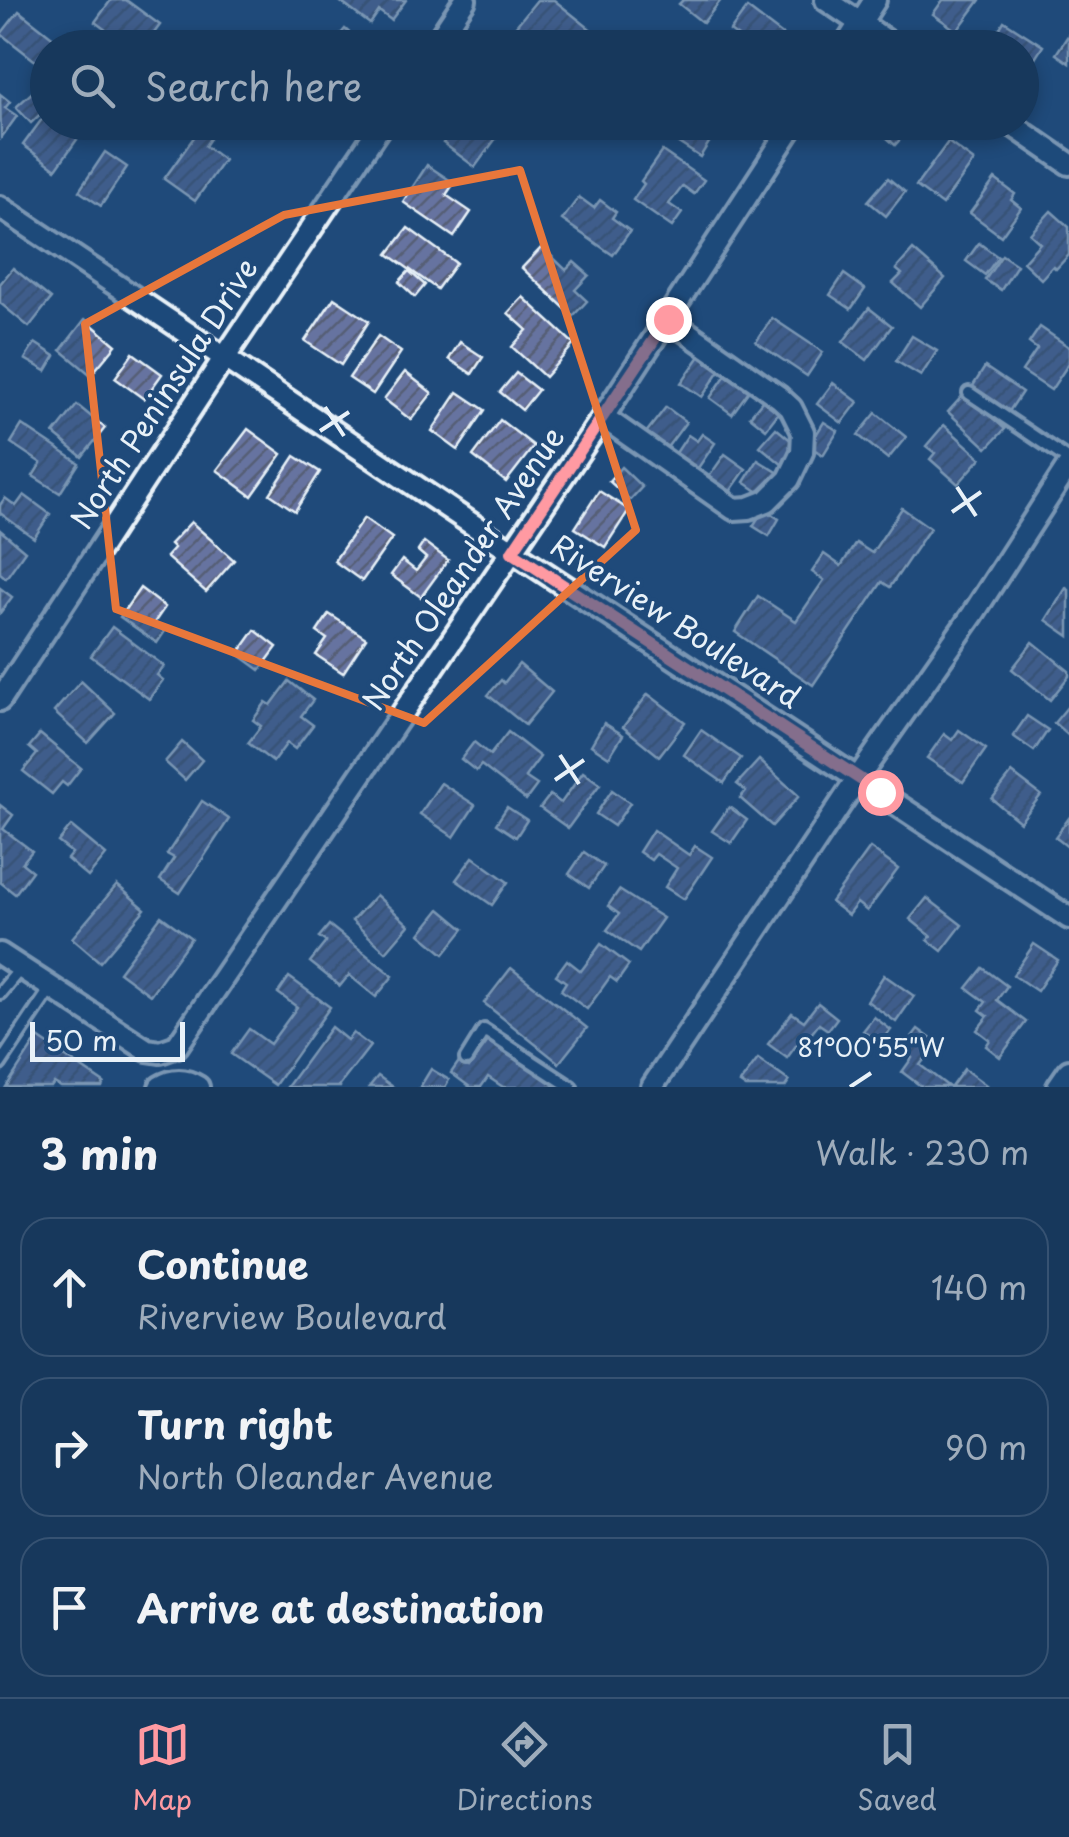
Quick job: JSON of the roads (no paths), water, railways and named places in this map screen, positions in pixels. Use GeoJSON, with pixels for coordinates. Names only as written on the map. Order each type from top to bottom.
{"type":"FeatureCollection","features":[{"type":"Feature","properties":{"kind":"street"},"geometry":{"type":"LineString","coordinates":[[445,30],[465,0]]}},
{"type":"Feature","properties":{"kind":"street"},"geometry":{"type":"LineString","coordinates":[[826,0],[871,30]]}},
{"type":"Feature","properties":{"kind":"street"},"geometry":{"type":"LineString","coordinates":[[855,30],[875,0]]}},
{"type":"Feature","properties":{"kind":"street","name":"North Peninsula Drive"},"geometry":{"type":"LineString","coordinates":[[0,700],[370,140]]}},
{"type":"Feature","properties":{"kind":"street","name":"North Oleander Avenue"},"geometry":{"type":"LineString","coordinates":[[52,988],[147,1050],[160,1052],[177,1046],[603,418],[783,140]]}},
{"type":"Feature","properties":{"kind":"street"},"geometry":{"type":"LineString","coordinates":[[1034,140],[1069,164]]}},
{"type":"Feature","properties":{"kind":"street","name":"Riverview Boulevard"},"geometry":{"type":"LineString","coordinates":[[0,207],[512,552],[1069,918]]}},
{"type":"Feature","properties":{"kind":"street"},"geometry":{"type":"LineString","coordinates":[[603,418],[734,509],[767,501],[789,479],[802,452],[803,432],[791,408],[668,319]]}},
{"type":"Feature","properties":{"kind":"street"},"geometry":{"type":"LineString","coordinates":[[652,1087],[858,778],[973,614],[1069,463]]}},
{"type":"Feature","properties":{"kind":"street"},"geometry":{"type":"LineString","coordinates":[[0,954],[52,988]]}},
{"type":"Feature","properties":{"kind":"street"},"geometry":{"type":"LineString","coordinates":[[1058,1087],[1069,1071]]}},
{"type":"Feature","properties":{"kind":"street"},"geometry":{"type":"LineString","coordinates":[[160,1087],[176,1081],[189,1081],[198,1087]]}},
{"type":"Feature","properties":{"kind":"lane"},"geometry":{"type":"LineString","coordinates":[[969,394],[1069,463]]}},
{"type":"Feature","properties":{"kind":"lane"},"geometry":{"type":"LineString","coordinates":[[0,993],[21,968]]}},
{"type":"Feature","properties":{"kind":"lane"},"geometry":{"type":"LineString","coordinates":[[0,1064],[52,988]]}},
{"type":"Feature","properties":{"kind":"lane"},"geometry":{"type":"LineString","coordinates":[[466,1059],[484,1030],[572,1087]]}}]}
